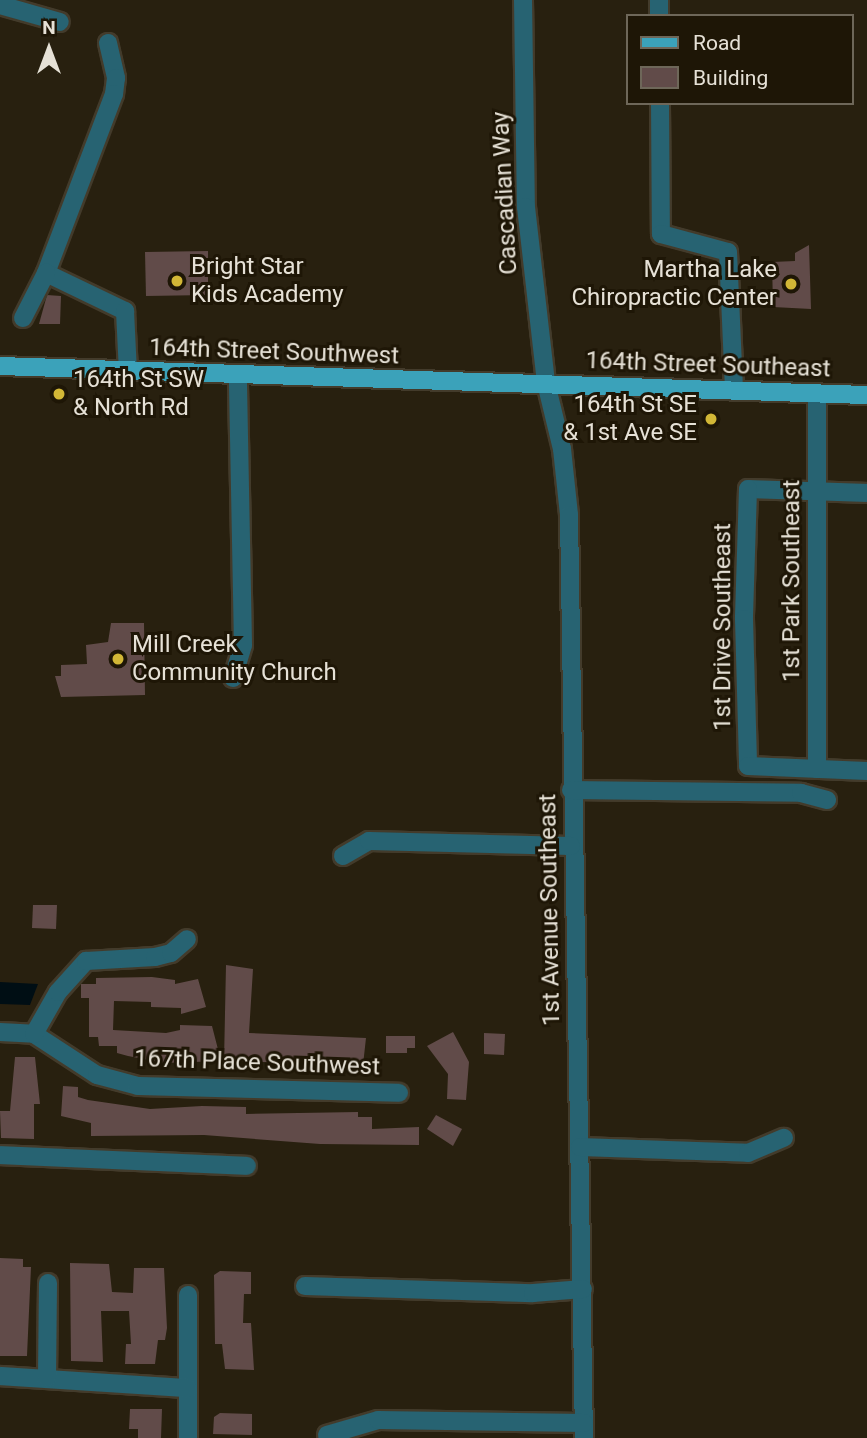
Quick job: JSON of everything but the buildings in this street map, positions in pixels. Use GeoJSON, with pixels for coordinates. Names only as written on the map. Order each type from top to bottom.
{"type":"FeatureCollection","features":[{"type":"Feature","properties":{"kind":"main road","name":"164th Street Southwest"},"geometry":{"type":"LineString","coordinates":[[0,366],[238,378],[546,383]]}},
{"type":"Feature","properties":{"kind":"main road","name":"164th Street Southeast"},"geometry":{"type":"LineString","coordinates":[[546,383],[867,396]]}},
{"type":"Feature","properties":{"kind":"street","name":"Cascadian Way"},"geometry":{"type":"LineString","coordinates":[[523,0],[526,207],[546,383]]}},
{"type":"Feature","properties":{"kind":"street"},"geometry":{"type":"LineString","coordinates":[[0,5],[60,22]]}},
{"type":"Feature","properties":{"kind":"street"},"geometry":{"type":"LineString","coordinates":[[23,318],[46,273],[114,94],[116,78],[108,43]]}},
{"type":"Feature","properties":{"kind":"street"},"geometry":{"type":"LineString","coordinates":[[660,105],[661,234],[728,252],[734,391]]}},
{"type":"Feature","properties":{"kind":"street"},"geometry":{"type":"LineString","coordinates":[[46,273],[125,311],[128,372]]}},
{"type":"Feature","properties":{"kind":"street"},"geometry":{"type":"LineString","coordinates":[[233,678],[243,645],[238,378]]}},
{"type":"Feature","properties":{"kind":"street","name":"1st Avenue Southeast"},"geometry":{"type":"LineString","coordinates":[[546,383],[562,449],[569,515],[571,790],[584,1430]]}},
{"type":"Feature","properties":{"kind":"street","name":"1st Park Southeast"},"geometry":{"type":"LineString","coordinates":[[817,394],[817,769]]}},
{"type":"Feature","properties":{"kind":"street","name":"1st Drive Southeast"},"geometry":{"type":"LineString","coordinates":[[816,491],[748,489],[744,619],[748,766],[817,769]]}},
{"type":"Feature","properties":{"kind":"street"},"geometry":{"type":"LineString","coordinates":[[816,491],[867,493]]}},
{"type":"Feature","properties":{"kind":"street"},"geometry":{"type":"LineString","coordinates":[[817,769],[867,771]]}},
{"type":"Feature","properties":{"kind":"street"},"geometry":{"type":"LineString","coordinates":[[571,790],[801,793],[827,800]]}},
{"type":"Feature","properties":{"kind":"street"},"geometry":{"type":"LineString","coordinates":[[343,856],[369,841],[572,846]]}},
{"type":"Feature","properties":{"kind":"street"},"geometry":{"type":"LineString","coordinates":[[34,1034],[58,992],[86,961],[155,957],[171,953],[187,939]]}},
{"type":"Feature","properties":{"kind":"street","name":"167th Place Southwest"},"geometry":{"type":"LineString","coordinates":[[0,1032],[34,1034],[97,1075],[138,1086],[399,1093]]}},
{"type":"Feature","properties":{"kind":"street"},"geometry":{"type":"LineString","coordinates":[[580,1147],[748,1153],[784,1139]]}},
{"type":"Feature","properties":{"kind":"street"},"geometry":{"type":"LineString","coordinates":[[0,1155],[247,1166]]}},
{"type":"Feature","properties":{"kind":"street"},"geometry":{"type":"LineString","coordinates":[[47,1378],[48,1283]]}},
{"type":"Feature","properties":{"kind":"street"},"geometry":{"type":"LineString","coordinates":[[305,1286],[533,1293],[583,1289]]}},
{"type":"Feature","properties":{"kind":"street"},"geometry":{"type":"LineString","coordinates":[[188,1295],[188,1438]]}},
{"type":"Feature","properties":{"kind":"street"},"geometry":{"type":"LineString","coordinates":[[0,1376],[47,1378],[84,1385],[188,1388]]}},
{"type":"Feature","properties":{"kind":"street"},"geometry":{"type":"LineString","coordinates":[[327,1435],[378,1420],[584,1430]]}},
{"type":"Feature","properties":{"kind":"shaded area"},"geometry":{"type":"Polygon","coordinates":[[[0,982],[38,984],[30,1005],[0,1004],[0,982]]]}},
{"type":"Feature","properties":{"kind":"place","name":"Bright Star Kids Academy"},"geometry":{"type":"Point","coordinates":[177,281]}},
{"type":"Feature","properties":{"kind":"place","name":"Martha Lake Chiropractic Center"},"geometry":{"type":"Point","coordinates":[791,284]}},
{"type":"Feature","properties":{"kind":"place","name":"164th St SW & North Rd"},"geometry":{"type":"Point","coordinates":[59,394]}},
{"type":"Feature","properties":{"kind":"place","name":"164th St SE & 1st Ave SE"},"geometry":{"type":"Point","coordinates":[711,419]}},
{"type":"Feature","properties":{"kind":"place","name":"Mill Creek Community Church"},"geometry":{"type":"Point","coordinates":[118,659]}}]}
